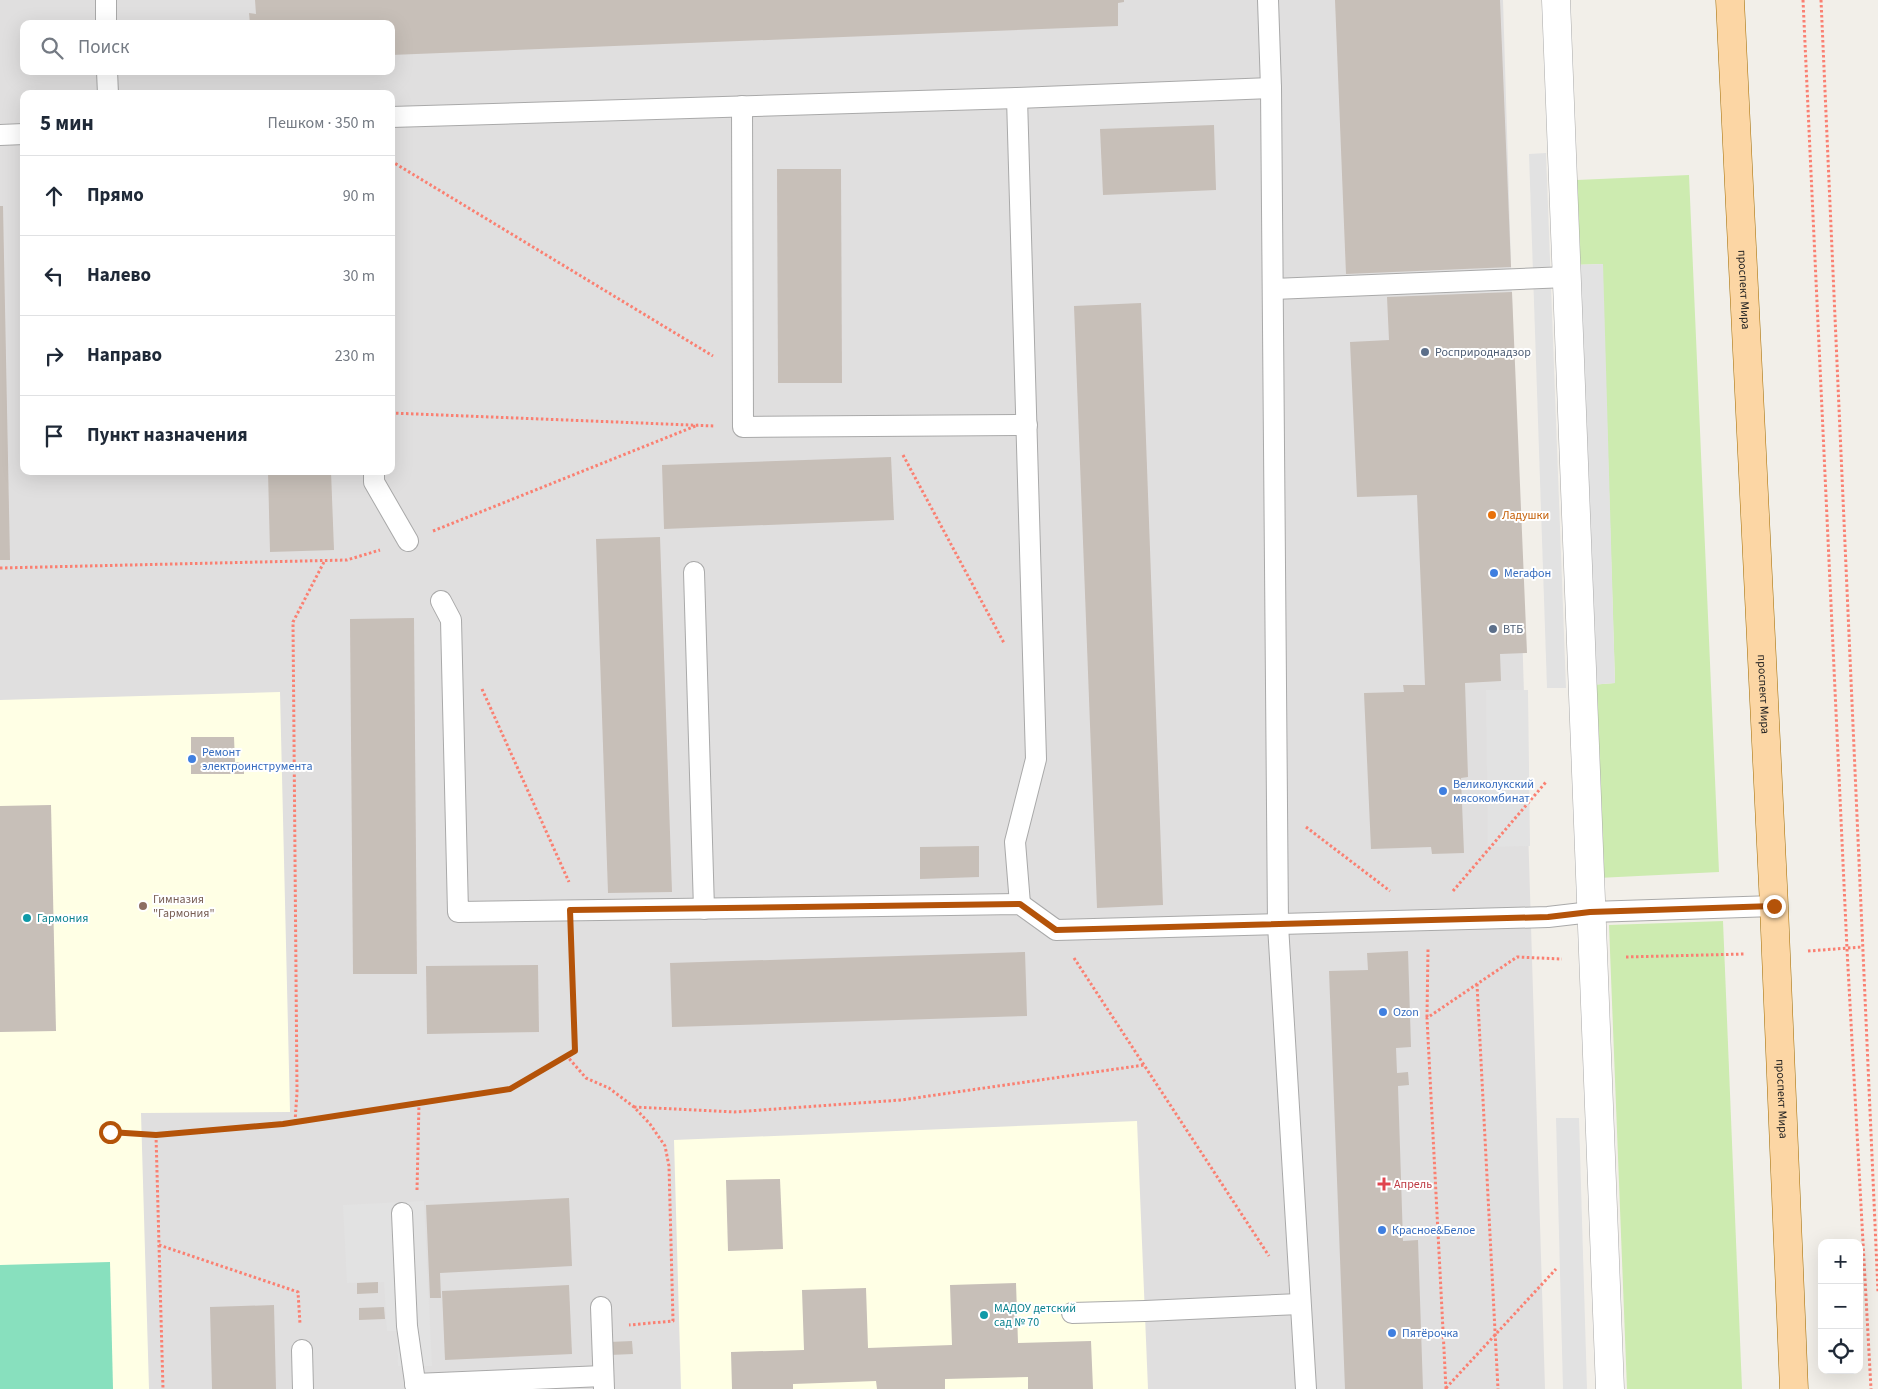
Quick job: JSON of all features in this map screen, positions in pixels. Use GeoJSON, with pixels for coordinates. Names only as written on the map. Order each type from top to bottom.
{"type":"FeatureCollection","features":[{"type":"Feature","properties":{"kind":"main road","name":"проспект Мира"},"geometry":{"type":"LineString","coordinates":[[1730,0],[1774,906],[1794,1389]]}},
{"type":"Feature","properties":{"kind":"street"},"geometry":{"type":"LineString","coordinates":[[1556,0],[1610,1389]]}},
{"type":"Feature","properties":{"kind":"lane"},"geometry":{"type":"LineString","coordinates":[[106,0],[106,20]]}},
{"type":"Feature","properties":{"kind":"lane"},"geometry":{"type":"LineString","coordinates":[[1268,0],[1271,88],[1278,925],[1306,1389]]}},
{"type":"Feature","properties":{"kind":"lane"},"geometry":{"type":"LineString","coordinates":[[107,75],[108,90]]}},
{"type":"Feature","properties":{"kind":"lane"},"geometry":{"type":"LineString","coordinates":[[395,117],[1017,98],[1271,88]]}},
{"type":"Feature","properties":{"kind":"lane"},"geometry":{"type":"LineString","coordinates":[[1017,98],[1036,758],[1015,842],[1020,904]]}},
{"type":"Feature","properties":{"kind":"lane"},"geometry":{"type":"LineString","coordinates":[[742,106],[743,426],[1027,425]]}},
{"type":"Feature","properties":{"kind":"lane"},"geometry":{"type":"LineString","coordinates":[[0,135],[20,134]]}},
{"type":"Feature","properties":{"kind":"lane"},"geometry":{"type":"LineString","coordinates":[[1273,288],[1568,277]]}},
{"type":"Feature","properties":{"kind":"lane"},"geometry":{"type":"LineString","coordinates":[[374,475],[374,482],[408,541]]}},
{"type":"Feature","properties":{"kind":"lane"},"geometry":{"type":"LineString","coordinates":[[694,572],[704,909]]}},
{"type":"Feature","properties":{"kind":"lane"},"geometry":{"type":"LineString","coordinates":[[441,601],[451,620],[458,912],[1020,904],[1056,930],[1548,917],[1590,912],[1774,906]]}},
{"type":"Feature","properties":{"kind":"lane"},"geometry":{"type":"LineString","coordinates":[[402,1213],[407,1326],[416,1387],[604,1382],[602,1307]]}},
{"type":"Feature","properties":{"kind":"lane"},"geometry":{"type":"LineString","coordinates":[[1072,1313],[1300,1304]]}},
{"type":"Feature","properties":{"kind":"lane"},"geometry":{"type":"LineString","coordinates":[[302,1350],[303,1389]]}},
{"type":"Feature","properties":{"kind":"path"},"geometry":{"type":"LineString","coordinates":[[1804,0],[1847,949],[1871,1389]]}},
{"type":"Feature","properties":{"kind":"path"},"geometry":{"type":"LineString","coordinates":[[1821,0],[1878,1292]]}},
{"type":"Feature","properties":{"kind":"path"},"geometry":{"type":"LineString","coordinates":[[395,163],[744,375]]}},
{"type":"Feature","properties":{"kind":"path"},"geometry":{"type":"LineString","coordinates":[[395,412],[743,426]]}},
{"type":"Feature","properties":{"kind":"path"},"geometry":{"type":"LineString","coordinates":[[0,568],[347,560],[408,541],[698,425]]}},
{"type":"Feature","properties":{"kind":"path"},"geometry":{"type":"LineString","coordinates":[[888,426],[1007,650]]}},
{"type":"Feature","properties":{"kind":"path"},"geometry":{"type":"LineString","coordinates":[[295,1122],[297,1092],[293,622],[325,560]]}},
{"type":"Feature","properties":{"kind":"path"},"geometry":{"type":"LineString","coordinates":[[110,1132],[156,1135],[295,1122],[510,1089],[575,1051],[570,883],[480,684]]}},
{"type":"Feature","properties":{"kind":"path"},"geometry":{"type":"LineString","coordinates":[[1277,805],[1428,921]]}},
{"type":"Feature","properties":{"kind":"path"},"geometry":{"type":"LineString","coordinates":[[1056,930],[1273,1262]]}},
{"type":"Feature","properties":{"kind":"path"},"geometry":{"type":"LineString","coordinates":[[1446,1389],[1427,1018],[1517,957],[1549,959],[1776,953],[1862,947]]}},
{"type":"Feature","properties":{"kind":"path"},"geometry":{"type":"LineString","coordinates":[[1477,984],[1498,1389]]}},
{"type":"Feature","properties":{"kind":"path"},"geometry":{"type":"LineString","coordinates":[[566,1055],[586,1078],[609,1088],[634,1106],[650,1124],[665,1146],[669,1166],[673,1322],[602,1327]]}},
{"type":"Feature","properties":{"kind":"path"},"geometry":{"type":"LineString","coordinates":[[634,1106],[734,1112],[901,1100],[1144,1065]]}},
{"type":"Feature","properties":{"kind":"path"},"geometry":{"type":"LineString","coordinates":[[402,1213],[417,1195],[419,1103]]}},
{"type":"Feature","properties":{"kind":"path"},"geometry":{"type":"LineString","coordinates":[[156,1135],[163,1389]]}},
{"type":"Feature","properties":{"kind":"path"},"geometry":{"type":"LineString","coordinates":[[159,1245],[298,1292],[302,1350]]}},
{"type":"Feature","properties":{"kind":"path"},"geometry":{"type":"LineString","coordinates":[[1446,1389],[1556,1269]]}},
{"type":"Feature","properties":{"kind":"shaded area"},"geometry":{"type":"Polygon","coordinates":[[[0,0],[1503,0],[1545,1389],[0,1389],[0,0]]]}},
{"type":"Feature","properties":{"kind":"shaded area"},"geometry":{"type":"Polygon","coordinates":[[[1546,153],[1566,688],[1547,688],[1529,154],[1546,153]]]}},
{"type":"Feature","properties":{"kind":"shaded area"},"geometry":{"type":"Polygon","coordinates":[[[1603,264],[1615,683],[1590,685],[1574,265],[1603,264]]]}},
{"type":"Feature","properties":{"kind":"shaded area"},"geometry":{"type":"Polygon","coordinates":[[[1486,690],[1528,690],[1530,846],[1488,847],[1486,690]]]}},
{"type":"Feature","properties":{"kind":"shaded area","name":"Гимназия \"Гармония\""},"geometry":{"type":"Polygon","coordinates":[[[280,692],[290,1112],[141,1113],[149,1389],[0,1389],[0,700],[280,692]]]}},
{"type":"Feature","properties":{"kind":"shaded area"},"geometry":{"type":"Polygon","coordinates":[[[1556,1118],[1579,1118],[1587,1389],[1563,1389],[1556,1118]]]}},
{"type":"Feature","properties":{"kind":"shaded area"},"geometry":{"type":"Polygon","coordinates":[[[1137,1121],[1148,1389],[681,1389],[674,1140],[1137,1121]]]}},
{"type":"Feature","properties":{"kind":"shaded area"},"geometry":{"type":"Polygon","coordinates":[[[424,1201],[432,1366],[398,1366],[397,1331],[387,1331],[384,1282],[347,1283],[343,1205],[424,1201]]]}},
{"type":"Feature","properties":{"kind":"green space"},"geometry":{"type":"Polygon","coordinates":[[[1689,175],[1719,872],[1598,878],[1590,685],[1615,683],[1602,264],[1574,265],[1577,180],[1689,175]]]}},
{"type":"Feature","properties":{"kind":"green space"},"geometry":{"type":"Polygon","coordinates":[[[1723,921],[1742,1389],[1627,1389],[1609,925],[1723,921]]]}},
{"type":"Feature","properties":{"kind":"green space"},"geometry":{"type":"Polygon","coordinates":[[[110,1262],[113,1389],[0,1389],[0,1265],[110,1262]]]}},
{"type":"Feature","properties":{"kind":"building"},"geometry":{"type":"Polygon","coordinates":[[[255,0],[1124,0],[1124,2],[1118,3],[1118,26],[395,55],[395,20],[250,20],[249,13],[256,14],[255,0]]]}},
{"type":"Feature","properties":{"kind":"building"},"geometry":{"type":"Polygon","coordinates":[[[1335,0],[1500,0],[1511,267],[1346,274],[1335,0]]]}},
{"type":"Feature","properties":{"kind":"building"},"geometry":{"type":"Polygon","coordinates":[[[1214,125],[1216,190],[1103,195],[1100,129],[1214,125]]]}},
{"type":"Feature","properties":{"kind":"building"},"geometry":{"type":"Polygon","coordinates":[[[777,169],[841,169],[842,383],[778,383],[777,169]]]}},
{"type":"Feature","properties":{"kind":"building"},"geometry":{"type":"Polygon","coordinates":[[[0,206],[3,206],[10,560],[0,560],[0,206]]]}},
{"type":"Feature","properties":{"kind":"building"},"geometry":{"type":"Polygon","coordinates":[[[1512,292],[1527,653],[1500,654],[1501,681],[1465,683],[1468,777],[1461,778],[1464,853],[1432,854],[1431,847],[1371,849],[1364,693],[1404,692],[1403,685],[1425,685],[1417,495],[1357,497],[1350,342],[1389,340],[1387,297],[1512,292]]]}},
{"type":"Feature","properties":{"kind":"building"},"geometry":{"type":"Polygon","coordinates":[[[1141,303],[1163,905],[1097,908],[1074,306],[1141,303]]]}},
{"type":"Feature","properties":{"kind":"building"},"geometry":{"type":"Polygon","coordinates":[[[891,457],[894,520],[664,529],[662,465],[891,457]]]}},
{"type":"Feature","properties":{"kind":"building"},"geometry":{"type":"Polygon","coordinates":[[[268,475],[331,475],[334,550],[270,552],[268,475]]]}},
{"type":"Feature","properties":{"kind":"building"},"geometry":{"type":"Polygon","coordinates":[[[660,537],[672,892],[608,893],[596,539],[660,537]]]}},
{"type":"Feature","properties":{"kind":"building"},"geometry":{"type":"Polygon","coordinates":[[[414,618],[417,974],[353,974],[350,619],[414,618]]]}},
{"type":"Feature","properties":{"kind":"building"},"geometry":{"type":"Polygon","coordinates":[[[191,737],[234,737],[235,762],[244,763],[244,774],[191,774],[191,737]]]}},
{"type":"Feature","properties":{"kind":"building","name":"Гармония"},"geometry":{"type":"Polygon","coordinates":[[[51,805],[56,1031],[0,1032],[0,806],[51,805]]]}},
{"type":"Feature","properties":{"kind":"building"},"geometry":{"type":"Polygon","coordinates":[[[979,846],[979,877],[920,879],[920,847],[979,846]]]}},
{"type":"Feature","properties":{"kind":"building"},"geometry":{"type":"Polygon","coordinates":[[[1408,951],[1411,1047],[1396,1048],[1397,1073],[1408,1072],[1409,1085],[1398,1086],[1403,1241],[1418,1240],[1423,1389],[1345,1389],[1329,971],[1368,970],[1367,953],[1408,951]]]}},
{"type":"Feature","properties":{"kind":"building"},"geometry":{"type":"Polygon","coordinates":[[[1025,952],[1027,1016],[672,1027],[670,963],[1025,952]]]}},
{"type":"Feature","properties":{"kind":"building"},"geometry":{"type":"Polygon","coordinates":[[[538,965],[539,1032],[427,1034],[426,966],[538,965]]]}},
{"type":"Feature","properties":{"kind":"building"},"geometry":{"type":"Polygon","coordinates":[[[780,1179],[783,1249],[728,1251],[726,1180],[780,1179]]]}},
{"type":"Feature","properties":{"kind":"building"},"geometry":{"type":"Polygon","coordinates":[[[569,1198],[572,1266],[440,1273],[441,1298],[430,1298],[426,1205],[569,1198]]]}},
{"type":"Feature","properties":{"kind":"building"},"geometry":{"type":"Polygon","coordinates":[[[378,1282],[378,1293],[357,1294],[357,1283],[378,1282]]]}},
{"type":"Feature","properties":{"kind":"building","name":"МАДОУ детский сад № 70"},"geometry":{"type":"Polygon","coordinates":[[[1016,1283],[1018,1343],[1091,1341],[1093,1389],[1028,1389],[1028,1377],[945,1379],[945,1389],[877,1389],[876,1381],[793,1384],[793,1389],[732,1389],[731,1352],[804,1350],[802,1290],[866,1288],[868,1348],[952,1345],[950,1285],[1016,1283]]]}},
{"type":"Feature","properties":{"kind":"building"},"geometry":{"type":"Polygon","coordinates":[[[569,1285],[572,1354],[445,1360],[442,1291],[569,1285]]]}},
{"type":"Feature","properties":{"kind":"building"},"geometry":{"type":"Polygon","coordinates":[[[274,1305],[276,1389],[212,1389],[210,1307],[274,1305]]]}},
{"type":"Feature","properties":{"kind":"building"},"geometry":{"type":"Polygon","coordinates":[[[384,1307],[385,1319],[359,1320],[359,1308],[384,1307]]]}},
{"type":"Feature","properties":{"kind":"building"},"geometry":{"type":"Polygon","coordinates":[[[632,1341],[633,1354],[610,1355],[609,1342],[632,1341]]]}},
{"type":"Feature","properties":{"kind":"place","name":"Росприроднадзор"},"geometry":{"type":"Point","coordinates":[1425,352]}},
{"type":"Feature","properties":{"kind":"place","name":"Ладушки"},"geometry":{"type":"Point","coordinates":[1492,515]}},
{"type":"Feature","properties":{"kind":"place","name":"Мегафон"},"geometry":{"type":"Point","coordinates":[1494,573]}},
{"type":"Feature","properties":{"kind":"place","name":"ВТБ"},"geometry":{"type":"Point","coordinates":[1493,629]}},
{"type":"Feature","properties":{"kind":"place","name":"Ремонт электроинструмента"},"geometry":{"type":"Point","coordinates":[192,759]}},
{"type":"Feature","properties":{"kind":"place","name":"Великолукский мясокомбинат"},"geometry":{"type":"Point","coordinates":[1443,791]}},
{"type":"Feature","properties":{"kind":"place","name":"Гимназия \"Гармония\""},"geometry":{"type":"Point","coordinates":[143,906]}},
{"type":"Feature","properties":{"kind":"place","name":"Гармония"},"geometry":{"type":"Point","coordinates":[27,918]}},
{"type":"Feature","properties":{"kind":"place","name":"Ozon"},"geometry":{"type":"Point","coordinates":[1383,1012]}},
{"type":"Feature","properties":{"kind":"place","name":"Апрель"},"geometry":{"type":"Point","coordinates":[1384,1184]}},
{"type":"Feature","properties":{"kind":"place","name":"Красное&Белое"},"geometry":{"type":"Point","coordinates":[1382,1230]}},
{"type":"Feature","properties":{"kind":"place","name":"МАДОУ детский сад № 70"},"geometry":{"type":"Point","coordinates":[984,1315]}},
{"type":"Feature","properties":{"kind":"place","name":"Пятёрочка"},"geometry":{"type":"Point","coordinates":[1392,1333]}},
{"type":"Feature","properties":{"kind":"route"},"geometry":{"type":"LineString","coordinates":[[110,1132],[156,1135],[283,1124],[510,1089],[575,1051],[570,910],[1020,904],[1056,930],[1548,917],[1590,912],[1774,906]]}}]}
